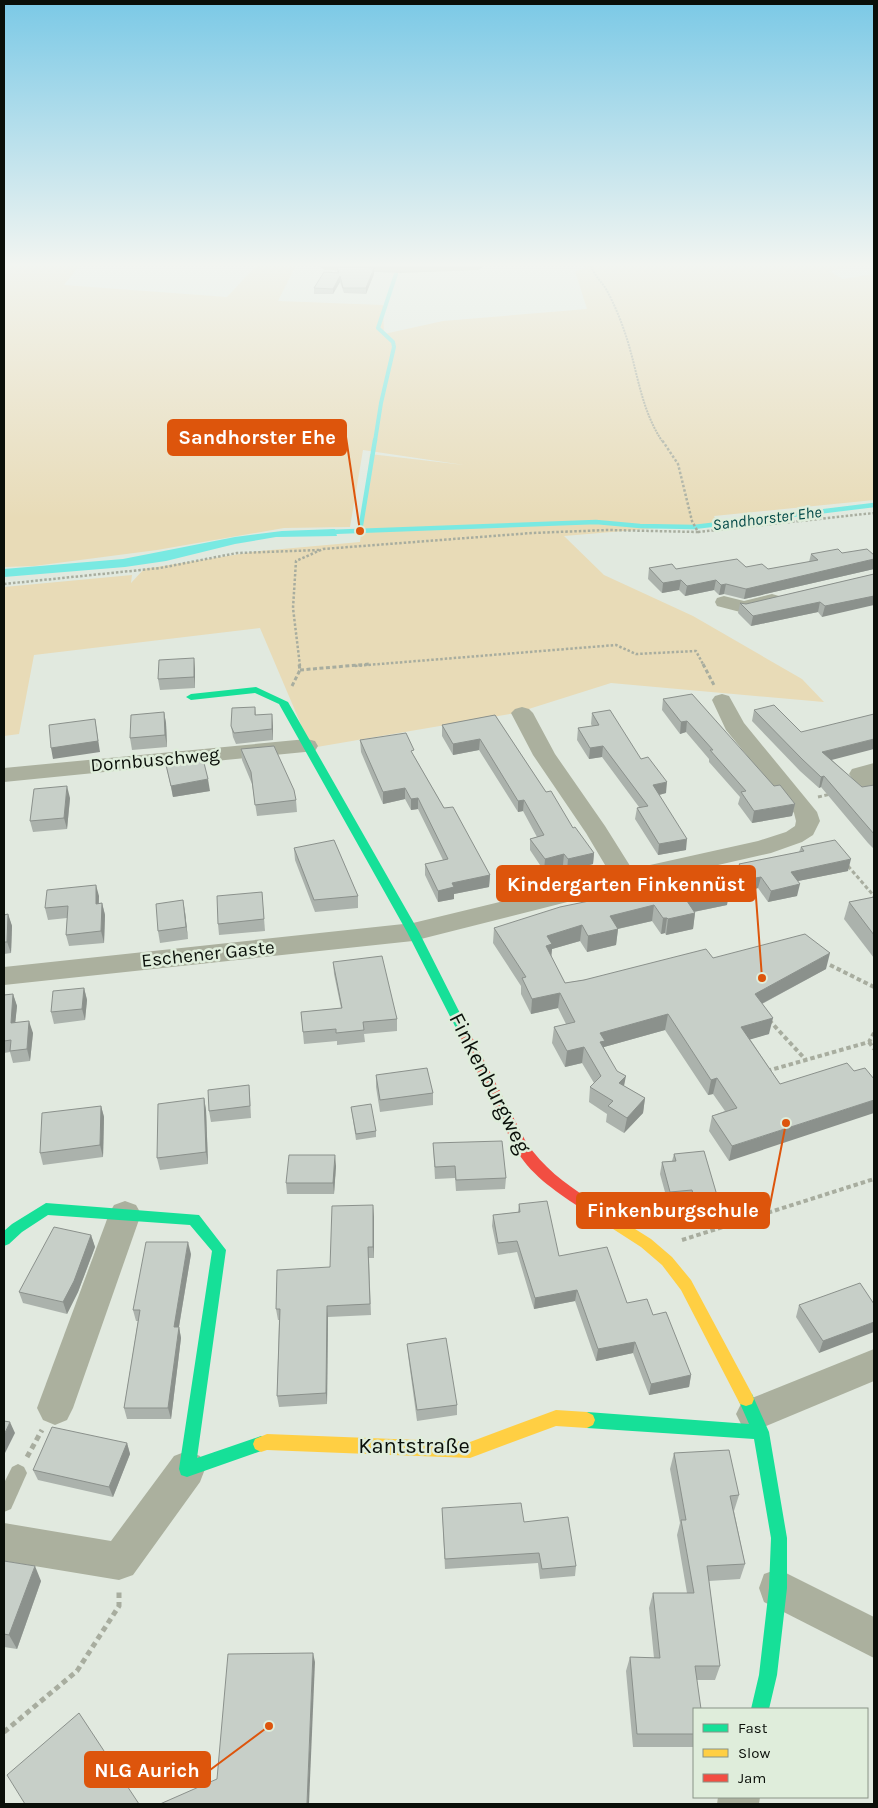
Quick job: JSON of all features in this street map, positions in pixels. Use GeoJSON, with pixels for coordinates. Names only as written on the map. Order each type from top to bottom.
{"type":"FeatureCollection","features":[{"type":"Feature","properties":{"kind":"street"},"geometry":{"type":"LineString","coordinates":[[724,602],[744,607],[790,596]]}},
{"type":"Feature","properties":{"kind":"street"},"geometry":{"type":"LineString","coordinates":[[191,697],[256,690],[283,702]]}},
{"type":"Feature","properties":{"kind":"street"},"geometry":{"type":"LineString","coordinates":[[722,700],[734,725],[803,811]]}},
{"type":"Feature","properties":{"kind":"street","name":"Finkenburgweg"},"geometry":{"type":"LineString","coordinates":[[283,702],[413,932],[521,1146],[530,1160],[546,1178],[653,1249],[667,1261],[686,1285],[757,1423],[779,1538],[778,1588],[768,1675],[760,1708]]}},
{"type":"Feature","properties":{"kind":"street"},"geometry":{"type":"LineString","coordinates":[[522,713],[544,755],[597,831],[626,879]]}},
{"type":"Feature","properties":{"kind":"street","name":"Dornbuschweg"},"geometry":{"type":"LineString","coordinates":[[4,774],[307,746]]}},
{"type":"Feature","properties":{"kind":"street","name":"Eschener Gaste"},"geometry":{"type":"LineString","coordinates":[[4,976],[413,932],[626,879],[763,848],[794,837],[805,830],[803,811]]}},
{"type":"Feature","properties":{"kind":"street"},"geometry":{"type":"LineString","coordinates":[[4,1240],[17,1228],[46,1209],[194,1219],[219,1250],[187,1469],[119,1561],[4,1542]]}},
{"type":"Feature","properties":{"kind":"street"},"geometry":{"type":"LineString","coordinates":[[55,1408],[126,1214]]}},
{"type":"Feature","properties":{"kind":"street"},"geometry":{"type":"LineString","coordinates":[[757,1423],[874,1365]]}},
{"type":"Feature","properties":{"kind":"street","name":"Kantstraße"},"geometry":{"type":"LineString","coordinates":[[187,1469],[267,1442],[470,1450],[556,1418],[757,1423]]}},
{"type":"Feature","properties":{"kind":"street"},"geometry":{"type":"LineString","coordinates":[[778,1588],[874,1638]]}},
{"type":"Feature","properties":{"kind":"lane"},"geometry":{"type":"LineString","coordinates":[[4,1504],[18,1473]]}},
{"type":"Feature","properties":{"kind":"path"},"geometry":{"type":"LineString","coordinates":[[630,350],[638,387],[657,433],[678,464],[692,521],[698,531]]}},
{"type":"Feature","properties":{"kind":"path"},"geometry":{"type":"LineString","coordinates":[[4,584],[160,568],[237,553],[323,549],[532,533],[608,530],[698,531],[874,513]]}},
{"type":"Feature","properties":{"kind":"path"},"geometry":{"type":"LineString","coordinates":[[283,702],[300,670],[293,608],[296,561],[323,549]]}},
{"type":"Feature","properties":{"kind":"path"},"geometry":{"type":"LineString","coordinates":[[300,670],[616,645],[636,654],[696,651],[722,700]]}},
{"type":"Feature","properties":{"kind":"path"},"geometry":{"type":"LineString","coordinates":[[803,811],[871,778]]}},
{"type":"Feature","properties":{"kind":"path"},"geometry":{"type":"LineString","coordinates":[[846,865],[874,896]]}},
{"type":"Feature","properties":{"kind":"path"},"geometry":{"type":"LineString","coordinates":[[830,965],[874,987]]}},
{"type":"Feature","properties":{"kind":"path"},"geometry":{"type":"LineString","coordinates":[[768,1019],[806,1060]]}},
{"type":"Feature","properties":{"kind":"path"},"geometry":{"type":"LineString","coordinates":[[758,1074],[868,1042],[874,1033]]}},
{"type":"Feature","properties":{"kind":"path"},"geometry":{"type":"LineString","coordinates":[[868,1042],[874,1049]]}},
{"type":"Feature","properties":{"kind":"path"},"geometry":{"type":"LineString","coordinates":[[653,1249],[874,1179]]}},
{"type":"Feature","properties":{"kind":"path"},"geometry":{"type":"LineString","coordinates":[[18,1473],[55,1408]]}},
{"type":"Feature","properties":{"kind":"path"},"geometry":{"type":"LineString","coordinates":[[4,1732],[77,1671],[119,1606],[119,1561]]}},
{"type":"Feature","properties":{"kind":"shaded area"},"geometry":{"type":"Polygon","coordinates":[[[4,350],[874,350],[874,500],[714,516],[718,523],[564,536],[604,575],[693,616],[802,679],[824,702],[611,683],[516,713],[311,748],[260,628],[34,655],[19,734],[4,736],[4,587],[132,575],[131,583],[144,569],[260,551],[360,542],[370,454],[464,465],[363,450],[350,527],[284,528],[157,550],[34,566],[4,567],[4,350]]]}},
{"type":"Feature","properties":{"kind":"water"},"geometry":{"type":"Polygon","coordinates":[[[335,529],[337,536],[276,537],[235,544],[166,561],[125,567],[4,577],[4,569],[123,559],[235,537],[282,531],[335,529]]]}},
{"type":"Feature","properties":{"kind":"building"},"geometry":{"type":"Polygon","coordinates":[[[838,549],[842,553],[867,549],[874,555],[874,559],[746,589],[726,584],[721,585],[716,580],[687,586],[681,580],[663,583],[649,568],[672,564],[676,569],[737,559],[746,567],[762,564],[768,569],[818,560],[811,554],[838,549]]]}},
{"type":"Feature","properties":{"kind":"building"},"geometry":{"type":"Polygon","coordinates":[[[874,574],[874,596],[825,606],[820,602],[753,616],[740,603],[746,604],[874,574]]]}},
{"type":"Feature","properties":{"kind":"building"},"geometry":{"type":"Polygon","coordinates":[[[194,658],[194,677],[158,679],[159,660],[194,658]]]}},
{"type":"Feature","properties":{"kind":"building"},"geometry":{"type":"Polygon","coordinates":[[[692,694],[774,786],[780,785],[795,804],[754,811],[741,792],[746,791],[710,750],[713,750],[687,721],[681,722],[663,699],[692,694]]]}},
{"type":"Feature","properties":{"kind":"building"},"geometry":{"type":"Polygon","coordinates":[[[774,705],[801,732],[874,714],[874,739],[822,752],[862,787],[874,785],[874,834],[824,776],[821,777],[754,710],[774,705]]]}},
{"type":"Feature","properties":{"kind":"building"},"geometry":{"type":"Polygon","coordinates":[[[255,707],[255,715],[272,714],[272,729],[234,733],[231,726],[232,708],[255,707]]]}},
{"type":"Feature","properties":{"kind":"building"},"geometry":{"type":"Polygon","coordinates":[[[610,710],[641,759],[648,757],[667,782],[653,785],[687,839],[659,844],[637,808],[648,806],[603,746],[590,748],[578,728],[599,725],[592,713],[610,710]]]}},
{"type":"Feature","properties":{"kind":"building"},"geometry":{"type":"Polygon","coordinates":[[[164,712],[165,735],[130,738],[131,715],[164,712]]]}},
{"type":"Feature","properties":{"kind":"building"},"geometry":{"type":"Polygon","coordinates":[[[495,715],[546,792],[551,791],[573,828],[575,827],[594,853],[568,859],[564,854],[545,859],[530,839],[544,835],[524,800],[518,801],[480,739],[453,744],[442,725],[495,715]]]}},
{"type":"Feature","properties":{"kind":"building"},"geometry":{"type":"Polygon","coordinates":[[[95,719],[98,741],[51,748],[49,725],[95,719]]]}},
{"type":"Feature","properties":{"kind":"building"},"geometry":{"type":"Polygon","coordinates":[[[406,733],[414,750],[411,751],[444,808],[453,807],[490,875],[452,883],[454,887],[438,891],[425,864],[448,859],[418,798],[411,799],[405,788],[383,792],[360,740],[406,733]]]}},
{"type":"Feature","properties":{"kind":"building"},"geometry":{"type":"Polygon","coordinates":[[[274,746],[294,790],[296,800],[255,805],[251,772],[241,749],[274,746]]]}},
{"type":"Feature","properties":{"kind":"building"},"geometry":{"type":"Polygon","coordinates":[[[203,759],[208,779],[171,786],[166,765],[203,759]]]}},
{"type":"Feature","properties":{"kind":"building"},"geometry":{"type":"Polygon","coordinates":[[[67,786],[64,818],[30,821],[34,789],[67,786]]]}},
{"type":"Feature","properties":{"kind":"building"},"geometry":{"type":"Polygon","coordinates":[[[334,840],[358,896],[314,900],[294,848],[334,840]]]}},
{"type":"Feature","properties":{"kind":"building"},"geometry":{"type":"Polygon","coordinates":[[[835,840],[851,859],[791,872],[800,884],[771,891],[761,877],[750,879],[739,864],[804,851],[801,847],[835,840]]]}},
{"type":"Feature","properties":{"kind":"building"},"geometry":{"type":"Polygon","coordinates":[[[716,868],[730,889],[685,898],[695,913],[668,919],[663,918],[654,905],[610,916],[618,929],[588,936],[582,925],[547,936],[552,944],[546,946],[565,983],[584,980],[706,949],[713,958],[805,934],[830,953],[755,994],[773,1018],[741,1027],[780,1084],[847,1063],[854,1071],[865,1068],[874,1079],[874,1100],[732,1146],[712,1116],[737,1108],[717,1078],[711,1080],[668,1014],[600,1033],[605,1041],[600,1042],[617,1071],[626,1076],[619,1083],[645,1098],[627,1118],[608,1106],[613,1101],[590,1087],[601,1076],[584,1047],[567,1051],[554,1027],[575,1022],[560,993],[532,999],[522,978],[526,977],[494,928],[560,907],[623,894],[621,890],[716,868]]]}},
{"type":"Feature","properties":{"kind":"building"},"geometry":{"type":"Polygon","coordinates":[[[96,885],[96,904],[102,903],[101,931],[66,935],[68,906],[45,908],[47,890],[96,885]]]}},
{"type":"Feature","properties":{"kind":"building"},"geometry":{"type":"Polygon","coordinates":[[[262,892],[264,919],[218,924],[217,896],[262,892]]]}},
{"type":"Feature","properties":{"kind":"building"},"geometry":{"type":"Polygon","coordinates":[[[874,897],[874,935],[849,902],[874,897]]]}},
{"type":"Feature","properties":{"kind":"building"},"geometry":{"type":"Polygon","coordinates":[[[183,900],[186,927],[158,931],[156,904],[183,900]]]}},
{"type":"Feature","properties":{"kind":"building"},"geometry":{"type":"Polygon","coordinates":[[[8,914],[7,942],[4,942],[4,915],[8,914]]]}},
{"type":"Feature","properties":{"kind":"building"},"geometry":{"type":"Polygon","coordinates":[[[382,956],[397,1019],[363,1022],[364,1030],[336,1033],[336,1029],[303,1032],[301,1012],[342,1008],[333,962],[382,956]]]}},
{"type":"Feature","properties":{"kind":"building"},"geometry":{"type":"Polygon","coordinates":[[[84,988],[82,1009],[51,1012],[53,991],[84,988]]]}},
{"type":"Feature","properties":{"kind":"building"},"geometry":{"type":"Polygon","coordinates":[[[13,994],[11,1023],[29,1021],[27,1049],[10,1051],[11,1040],[4,1041],[4,995],[13,994]]]}},
{"type":"Feature","properties":{"kind":"building"},"geometry":{"type":"Polygon","coordinates":[[[427,1068],[433,1093],[380,1100],[376,1075],[427,1068]]]}},
{"type":"Feature","properties":{"kind":"building"},"geometry":{"type":"Polygon","coordinates":[[[249,1085],[250,1106],[209,1111],[208,1090],[249,1085]]]}},
{"type":"Feature","properties":{"kind":"building"},"geometry":{"type":"Polygon","coordinates":[[[204,1098],[206,1152],[157,1158],[158,1104],[204,1098]]]}},
{"type":"Feature","properties":{"kind":"building"},"geometry":{"type":"Polygon","coordinates":[[[371,1104],[376,1131],[356,1134],[351,1107],[371,1104]]]}},
{"type":"Feature","properties":{"kind":"building"},"geometry":{"type":"Polygon","coordinates":[[[101,1106],[100,1145],[40,1153],[42,1113],[101,1106]]]}},
{"type":"Feature","properties":{"kind":"building"},"geometry":{"type":"Polygon","coordinates":[[[502,1141],[506,1178],[456,1180],[455,1166],[435,1167],[433,1143],[502,1141]]]}},
{"type":"Feature","properties":{"kind":"building"},"geometry":{"type":"Polygon","coordinates":[[[704,1151],[721,1209],[698,1211],[692,1190],[670,1192],[662,1162],[676,1161],[674,1154],[704,1151]]]}},
{"type":"Feature","properties":{"kind":"building"},"geometry":{"type":"Polygon","coordinates":[[[289,1155],[335,1155],[333,1183],[286,1183],[289,1155]]]}},
{"type":"Feature","properties":{"kind":"building"},"geometry":{"type":"Polygon","coordinates":[[[547,1201],[559,1256],[607,1247],[627,1303],[647,1299],[653,1315],[666,1312],[691,1375],[651,1384],[635,1342],[598,1349],[577,1290],[535,1298],[517,1241],[498,1243],[493,1215],[520,1212],[519,1204],[547,1201]]]}},
{"type":"Feature","properties":{"kind":"building"},"geometry":{"type":"Polygon","coordinates":[[[373,1205],[373,1247],[368,1247],[370,1304],[327,1306],[326,1393],[277,1396],[280,1309],[276,1309],[277,1270],[330,1267],[332,1206],[373,1205]]]}},
{"type":"Feature","properties":{"kind":"building"},"geometry":{"type":"Polygon","coordinates":[[[54,1227],[91,1235],[74,1281],[63,1302],[19,1292],[54,1227]]]}},
{"type":"Feature","properties":{"kind":"building"},"geometry":{"type":"Polygon","coordinates":[[[146,1242],[188,1242],[174,1327],[179,1327],[168,1408],[124,1408],[140,1310],[133,1310],[146,1242]]]}},
{"type":"Feature","properties":{"kind":"building"},"geometry":{"type":"Polygon","coordinates":[[[860,1283],[874,1304],[874,1322],[823,1341],[799,1305],[860,1283]]]}},
{"type":"Feature","properties":{"kind":"building"},"geometry":{"type":"Polygon","coordinates":[[[446,1338],[457,1405],[417,1410],[407,1344],[446,1338]]]}},
{"type":"Feature","properties":{"kind":"building"},"geometry":{"type":"Polygon","coordinates":[[[4,1421],[10,1422],[4,1435],[4,1421]]]}},
{"type":"Feature","properties":{"kind":"building"},"geometry":{"type":"Polygon","coordinates":[[[52,1427],[127,1443],[109,1487],[33,1470],[52,1427]]]}},
{"type":"Feature","properties":{"kind":"building"},"geometry":{"type":"Polygon","coordinates":[[[729,1450],[739,1495],[730,1496],[745,1564],[707,1566],[720,1666],[695,1666],[701,1708],[693,1708],[693,1734],[637,1734],[630,1657],[660,1658],[653,1593],[694,1593],[681,1520],[686,1520],[674,1453],[729,1450]]]}},
{"type":"Feature","properties":{"kind":"building"},"geometry":{"type":"Polygon","coordinates":[[[521,1503],[524,1522],[568,1517],[576,1566],[542,1569],[539,1553],[445,1559],[442,1508],[521,1503]]]}},
{"type":"Feature","properties":{"kind":"building"},"geometry":{"type":"Polygon","coordinates":[[[4,1561],[35,1566],[9,1635],[4,1634],[4,1561]]]}},
{"type":"Feature","properties":{"kind":"building"},"geometry":{"type":"Polygon","coordinates":[[[313,1653],[307,1804],[160,1804],[217,1779],[228,1654],[313,1653]]]}},
{"type":"Feature","properties":{"kind":"building"},"geometry":{"type":"Polygon","coordinates":[[[79,1713],[139,1804],[25,1804],[7,1775],[79,1713]]]}},
{"type":"Feature","properties":{"kind":"waterway"},"geometry":{"type":"LineString","coordinates":[[375,441],[381,403],[393,350]]}},
{"type":"Feature","properties":{"kind":"waterway"},"geometry":{"type":"LineString","coordinates":[[360,531],[375,440]]}},
{"type":"Feature","properties":{"kind":"waterway","name":"Sandhorster Ehe"},"geometry":{"type":"LineString","coordinates":[[360,531],[596,522],[640,526],[694,527],[874,505]]}},
{"type":"Feature","properties":{"kind":"waterway","name":"Sandhorster Ehe"},"geometry":{"type":"LineString","coordinates":[[330,532],[360,531]]}},
{"type":"Feature","properties":{"kind":"traffic: fast"},"geometry":{"type":"LineString","coordinates":[[191,697],[256,690],[283,702],[413,932],[464,1033]]}},
{"type":"Feature","properties":{"kind":"traffic: fast"},"geometry":{"type":"LineString","coordinates":[[4,1240],[17,1228],[46,1209],[194,1219],[219,1250],[187,1469],[261,1444]]}},
{"type":"Feature","properties":{"kind":"traffic: fast"},"geometry":{"type":"LineString","coordinates":[[746,1399],[761,1432],[779,1538],[778,1588],[768,1675],[760,1708]]}},
{"type":"Feature","properties":{"kind":"traffic: fast"},"geometry":{"type":"LineString","coordinates":[[587,1420],[761,1432]]}},
{"type":"Feature","properties":{"kind":"traffic: slow"},"geometry":{"type":"LineString","coordinates":[[584,1203],[646,1243],[667,1261],[686,1285],[746,1399]]}},
{"type":"Feature","properties":{"kind":"traffic: slow"},"geometry":{"type":"LineString","coordinates":[[261,1444],[267,1442],[470,1450],[556,1418],[587,1420]]}},
{"type":"Feature","properties":{"kind":"traffic: jam"},"geometry":{"type":"LineString","coordinates":[[464,1033],[521,1146],[528,1156],[549,1179],[584,1203]]}},
{"type":"Feature","properties":{"kind":"place","name":"Sandhorster Ehe"},"geometry":{"type":"Point","coordinates":[360,531]}},
{"type":"Feature","properties":{"kind":"place","name":"Kindergarten Finkennüst"},"geometry":{"type":"Point","coordinates":[762,978]}},
{"type":"Feature","properties":{"kind":"place","name":"Finkenburgschule"},"geometry":{"type":"Point","coordinates":[786,1123]}},
{"type":"Feature","properties":{"kind":"place","name":"NLG Aurich"},"geometry":{"type":"Point","coordinates":[269,1726]}}]}
